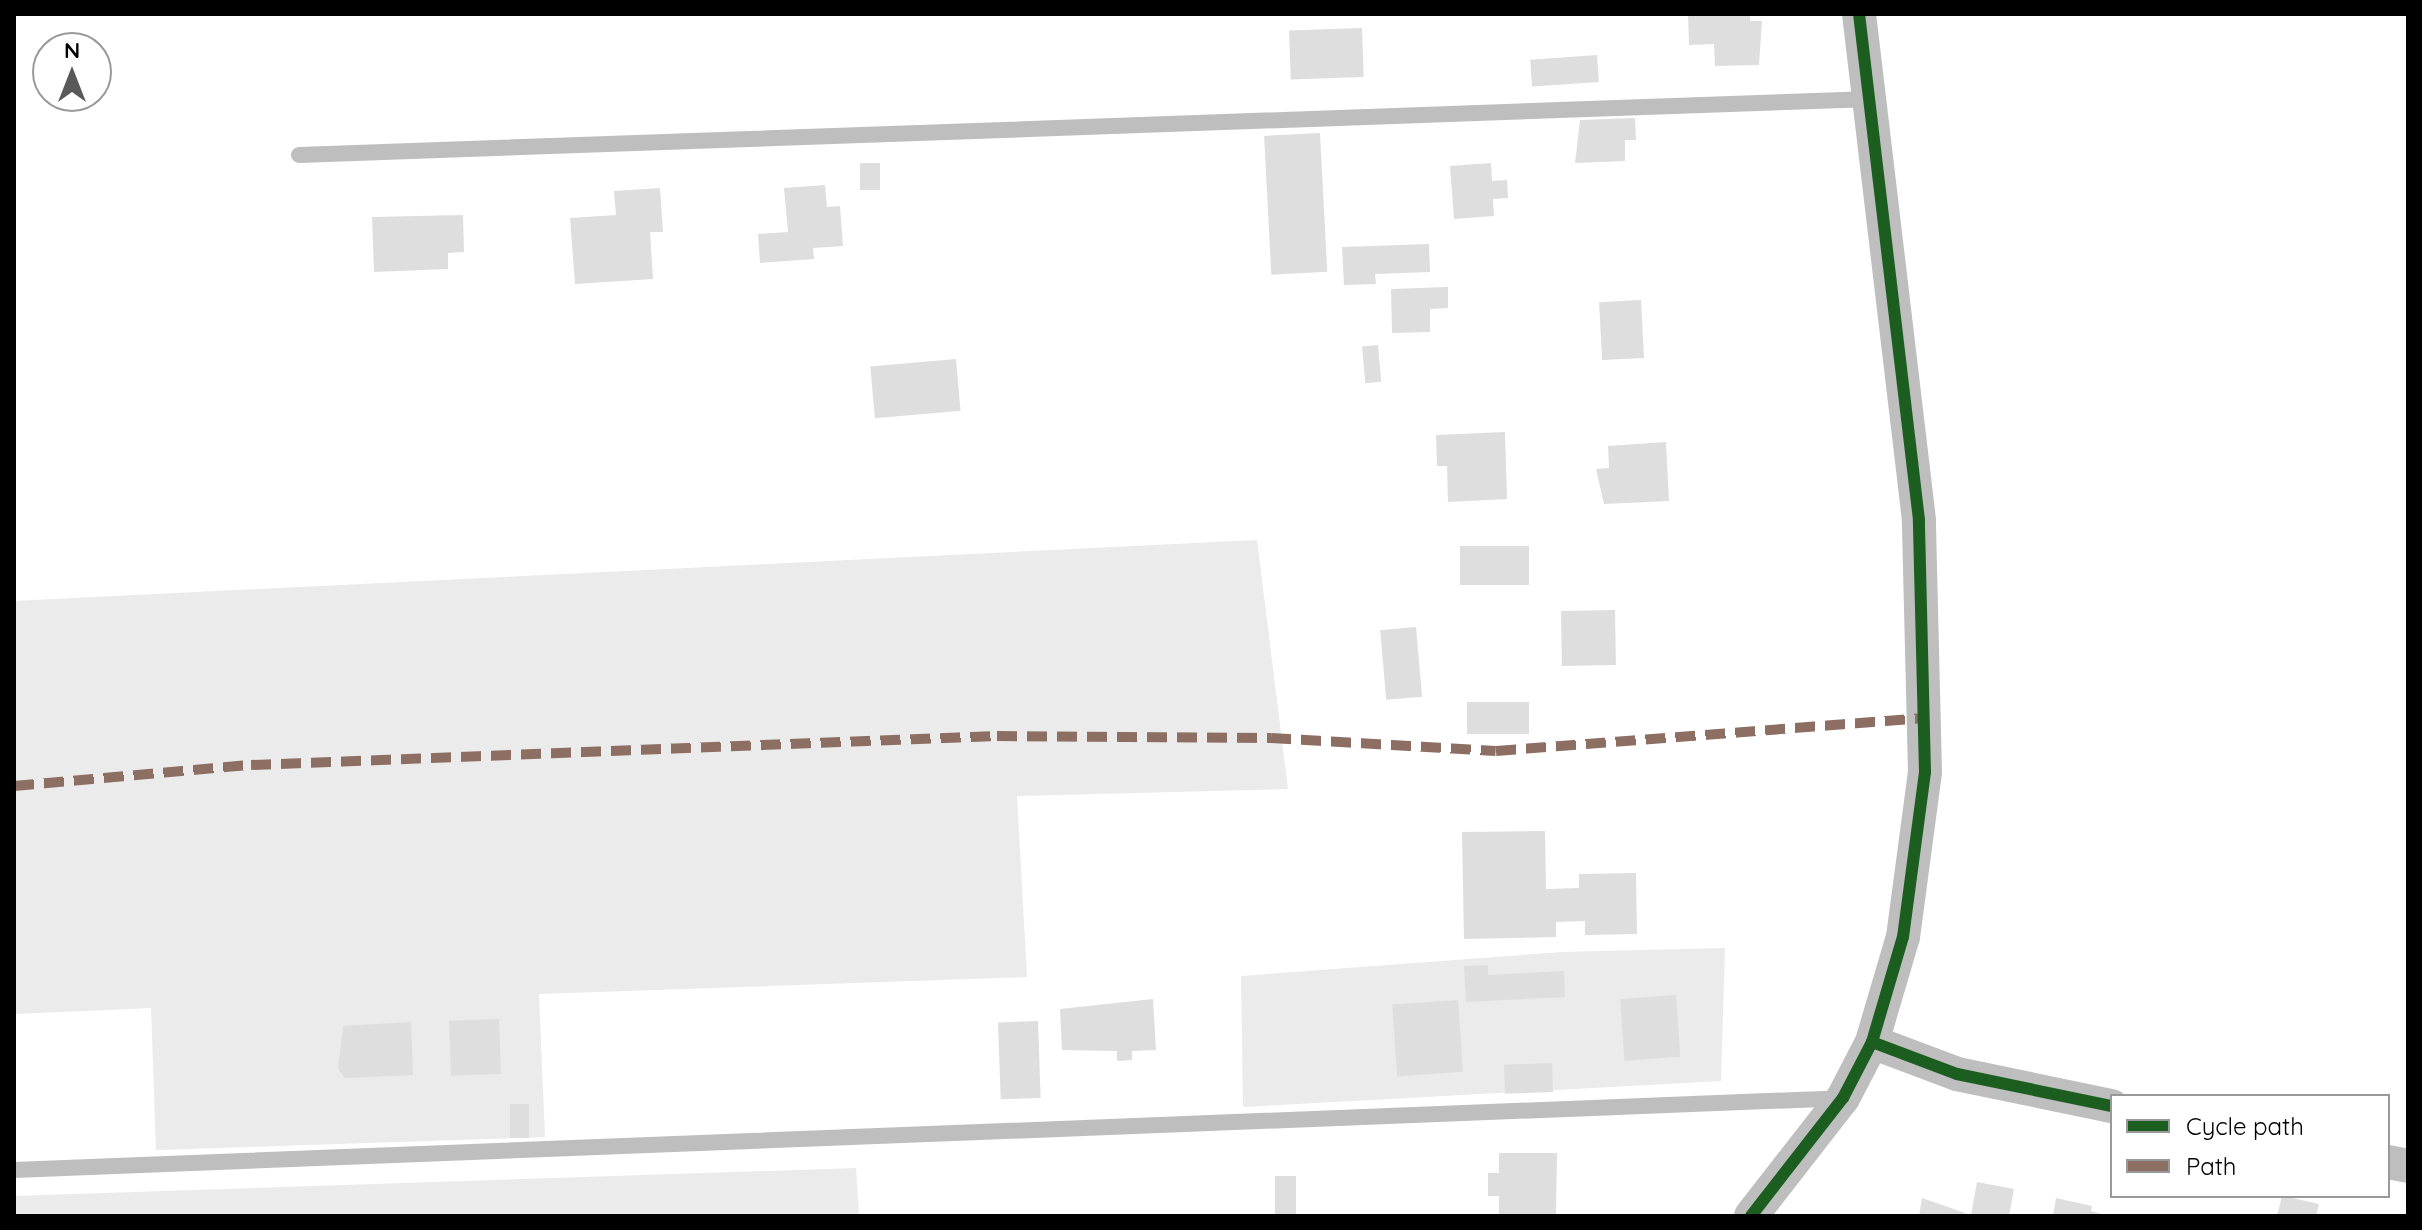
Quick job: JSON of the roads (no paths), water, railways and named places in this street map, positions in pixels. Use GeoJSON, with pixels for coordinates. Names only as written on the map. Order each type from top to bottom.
{"type":"FeatureCollection","features":[{"type":"Feature","properties":{"kind":"street"},"geometry":{"type":"LineString","coordinates":[[1751,1216],[1843,1098],[1872,1042],[1899,958],[1915,866],[1925,772],[1926,642],[1916,489],[1872,99],[1859,14]]}},
{"type":"Feature","properties":{"kind":"street"},"geometry":{"type":"LineString","coordinates":[[1872,1042],[1957,1074],[2110,1106]]}},
{"type":"Feature","properties":{"kind":"lane"},"geometry":{"type":"LineString","coordinates":[[299,155],[1872,99]]}},
{"type":"Feature","properties":{"kind":"lane"},"geometry":{"type":"LineString","coordinates":[[14,1170],[1843,1098]]}}]}
